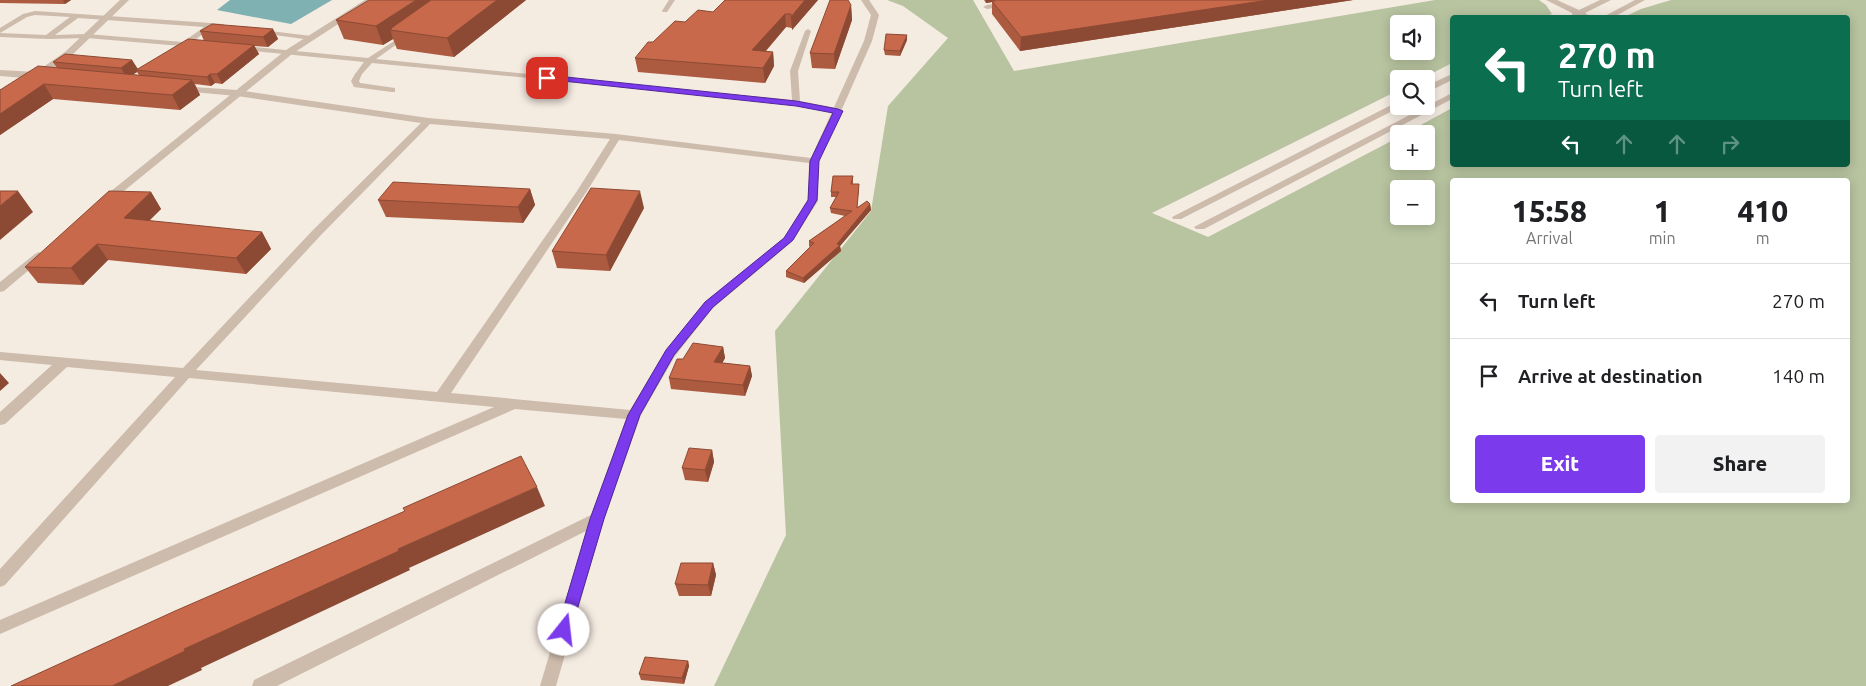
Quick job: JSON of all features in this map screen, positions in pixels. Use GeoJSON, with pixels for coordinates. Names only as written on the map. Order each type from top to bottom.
{"type":"FeatureCollection","features":[{"type":"Feature","properties":{"kind":"street"},"geometry":{"type":"LineString","coordinates":[[24,84],[68,54],[125,0]]}},
{"type":"Feature","properties":{"kind":"street"},"geometry":{"type":"LineString","coordinates":[[99,206],[289,52],[371,0]]}},
{"type":"Feature","properties":{"kind":"street"},"geometry":{"type":"LineString","coordinates":[[548,686],[597,519],[634,415],[670,353],[709,305],[788,240],[813,200],[814,161],[868,41],[876,15],[865,0]]}},
{"type":"Feature","properties":{"kind":"street"},"geometry":{"type":"LineString","coordinates":[[987,7],[1033,0]]}},
{"type":"Feature","properties":{"kind":"street"},"geometry":{"type":"LineString","coordinates":[[1550,0],[1573,15],[1607,0]]}},
{"type":"Feature","properties":{"kind":"street"},"geometry":{"type":"LineString","coordinates":[[1611,15],[1641,0]]}},
{"type":"Feature","properties":{"kind":"street"},"geometry":{"type":"LineString","coordinates":[[0,74],[56,76]]}},
{"type":"Feature","properties":{"kind":"street"},"geometry":{"type":"LineString","coordinates":[[1435,86],[1450,78]]}},
{"type":"Feature","properties":{"kind":"street"},"geometry":{"type":"LineString","coordinates":[[169,87],[237,93],[428,120],[616,137],[814,161]]}},
{"type":"Feature","properties":{"kind":"street"},"geometry":{"type":"LineString","coordinates":[[1200,227],[1450,97]]}},
{"type":"Feature","properties":{"kind":"street"},"geometry":{"type":"LineString","coordinates":[[1177,217],[1390,109]]}},
{"type":"Feature","properties":{"kind":"street"},"geometry":{"type":"LineString","coordinates":[[0,580],[185,373],[428,120]]}},
{"type":"Feature","properties":{"kind":"street"},"geometry":{"type":"LineString","coordinates":[[441,397],[582,191],[616,137]]}},
{"type":"Feature","properties":{"kind":"street"},"geometry":{"type":"LineString","coordinates":[[0,288],[46,250]]}},
{"type":"Feature","properties":{"kind":"street"},"geometry":{"type":"LineString","coordinates":[[0,356],[634,415]]}},
{"type":"Feature","properties":{"kind":"street"},"geometry":{"type":"LineString","coordinates":[[0,420],[64,362]]}},
{"type":"Feature","properties":{"kind":"street"},"geometry":{"type":"LineString","coordinates":[[0,627],[514,404]]}},
{"type":"Feature","properties":{"kind":"street"},"geometry":{"type":"LineString","coordinates":[[260,686],[597,519]]}},
{"type":"Feature","properties":{"kind":"lane"},"geometry":{"type":"LineString","coordinates":[[666,11],[672,0]]}},
{"type":"Feature","properties":{"kind":"lane"},"geometry":{"type":"LineString","coordinates":[[0,33],[25,15],[78,15],[230,27]]}},
{"type":"Feature","properties":{"kind":"lane"},"geometry":{"type":"LineString","coordinates":[[48,37],[78,15]]}},
{"type":"Feature","properties":{"kind":"lane"},"geometry":{"type":"LineString","coordinates":[[178,50],[212,25]]}},
{"type":"Feature","properties":{"kind":"lane"},"geometry":{"type":"LineString","coordinates":[[257,31],[311,38]]}},
{"type":"Feature","properties":{"kind":"lane"},"geometry":{"type":"LineString","coordinates":[[796,103],[794,71],[808,31]]}},
{"type":"Feature","properties":{"kind":"lane"},"geometry":{"type":"LineString","coordinates":[[0,33],[48,37],[87,36],[204,45]]}},
{"type":"Feature","properties":{"kind":"lane"},"geometry":{"type":"LineString","coordinates":[[392,90],[356,85],[354,80],[370,60],[410,33]]}},
{"type":"Feature","properties":{"kind":"lane"},"geometry":{"type":"LineString","coordinates":[[232,48],[289,52],[796,103],[838,111]]}},
{"type":"Feature","properties":{"kind":"green space"},"geometry":{"type":"Polygon","coordinates":[[[887,0],[973,0],[1014,71],[1435,0],[1539,0],[1546,5],[1552,14],[1450,15],[1450,64],[1435,72],[1435,70],[1390,70],[1390,94],[1152,213],[1208,237],[1390,142],[1390,170],[1435,170],[1435,125],[1421,125],[1450,109],[1450,167],[1850,167],[1850,15],[1628,15],[1671,0],[1866,0],[1866,686],[714,686],[786,535],[775,331],[871,211],[888,106],[948,38],[903,6],[887,0]]]}},
{"type":"Feature","properties":{"kind":"water"},"geometry":{"type":"Polygon","coordinates":[[[230,0],[332,0],[291,24],[217,10],[230,0]]]}},
{"type":"Feature","properties":{"kind":"building"},"geometry":{"type":"Polygon","coordinates":[[[369,0],[416,0],[376,26],[336,20],[369,0]]]}},
{"type":"Feature","properties":{"kind":"building"},"geometry":{"type":"Polygon","coordinates":[[[431,0],[497,0],[447,38],[390,30],[431,0]]]}},
{"type":"Feature","properties":{"kind":"building"},"geometry":{"type":"Polygon","coordinates":[[[725,0],[805,0],[791,17],[791,14],[785,14],[752,50],[773,52],[763,68],[635,58],[648,42],[653,42],[675,21],[685,22],[698,10],[713,12],[725,0]]]}},
{"type":"Feature","properties":{"kind":"building"},"geometry":{"type":"Polygon","coordinates":[[[830,0],[848,0],[851,5],[834,54],[810,53],[830,0]]]}},
{"type":"Feature","properties":{"kind":"building"},"geometry":{"type":"Polygon","coordinates":[[[1269,0],[1021,37],[992,1],[1269,0]]]}},
{"type":"Feature","properties":{"kind":"building"},"geometry":{"type":"Polygon","coordinates":[[[212,24],[273,29],[263,37],[200,31],[212,24]]]}},
{"type":"Feature","properties":{"kind":"building"},"geometry":{"type":"Polygon","coordinates":[[[886,34],[907,35],[900,51],[884,50],[886,34]]]}},
{"type":"Feature","properties":{"kind":"building"},"geometry":{"type":"Polygon","coordinates":[[[188,39],[254,45],[217,74],[210,74],[207,77],[136,70],[188,39]]]}},
{"type":"Feature","properties":{"kind":"building"},"geometry":{"type":"Polygon","coordinates":[[[65,54],[132,60],[121,68],[53,62],[65,54]]]}},
{"type":"Feature","properties":{"kind":"building"},"geometry":{"type":"Polygon","coordinates":[[[38,66],[192,80],[172,95],[44,84],[0,114],[0,90],[38,66]]]}},
{"type":"Feature","properties":{"kind":"building"},"geometry":{"type":"Polygon","coordinates":[[[833,176],[853,176],[851,184],[859,184],[857,208],[867,201],[870,204],[837,244],[840,245],[803,278],[786,271],[814,243],[809,241],[852,211],[830,208],[839,192],[831,192],[833,176]]]}},
{"type":"Feature","properties":{"kind":"building"},"geometry":{"type":"Polygon","coordinates":[[[393,182],[530,189],[518,207],[378,200],[393,182]]]}},
{"type":"Feature","properties":{"kind":"building"},"geometry":{"type":"Polygon","coordinates":[[[591,188],[640,191],[606,255],[552,251],[591,188]]]}},
{"type":"Feature","properties":{"kind":"building"},"geometry":{"type":"Polygon","coordinates":[[[0,191],[18,191],[0,206],[0,191]]]}},
{"type":"Feature","properties":{"kind":"building"},"geometry":{"type":"Polygon","coordinates":[[[109,191],[151,192],[124,218],[262,232],[236,258],[97,244],[71,268],[25,267],[109,191]]]}},
{"type":"Feature","properties":{"kind":"building"},"geometry":{"type":"Polygon","coordinates":[[[693,343],[723,347],[714,362],[750,366],[743,385],[669,378],[677,359],[683,359],[693,343]]]}},
{"type":"Feature","properties":{"kind":"building"},"geometry":{"type":"Polygon","coordinates":[[[689,448],[712,450],[705,470],[682,468],[689,448]]]}},
{"type":"Feature","properties":{"kind":"building"},"geometry":{"type":"Polygon","coordinates":[[[521,456],[537,487],[398,549],[399,551],[184,649],[185,651],[112,686],[11,686],[175,611],[405,511],[403,508],[521,456]]]}},
{"type":"Feature","properties":{"kind":"building"},"geometry":{"type":"Polygon","coordinates":[[[681,563],[713,563],[708,585],[675,584],[681,563]]]}},
{"type":"Feature","properties":{"kind":"building"},"geometry":{"type":"Polygon","coordinates":[[[645,657],[688,661],[682,678],[639,674],[645,657]]]}},
{"type":"Feature","properties":{"kind":"route"},"geometry":{"type":"LineString","coordinates":[[547,78],[796,103],[838,111],[814,161],[813,200],[788,240],[745,273],[709,305],[670,353],[634,415],[597,519],[564,630]]}}]}
